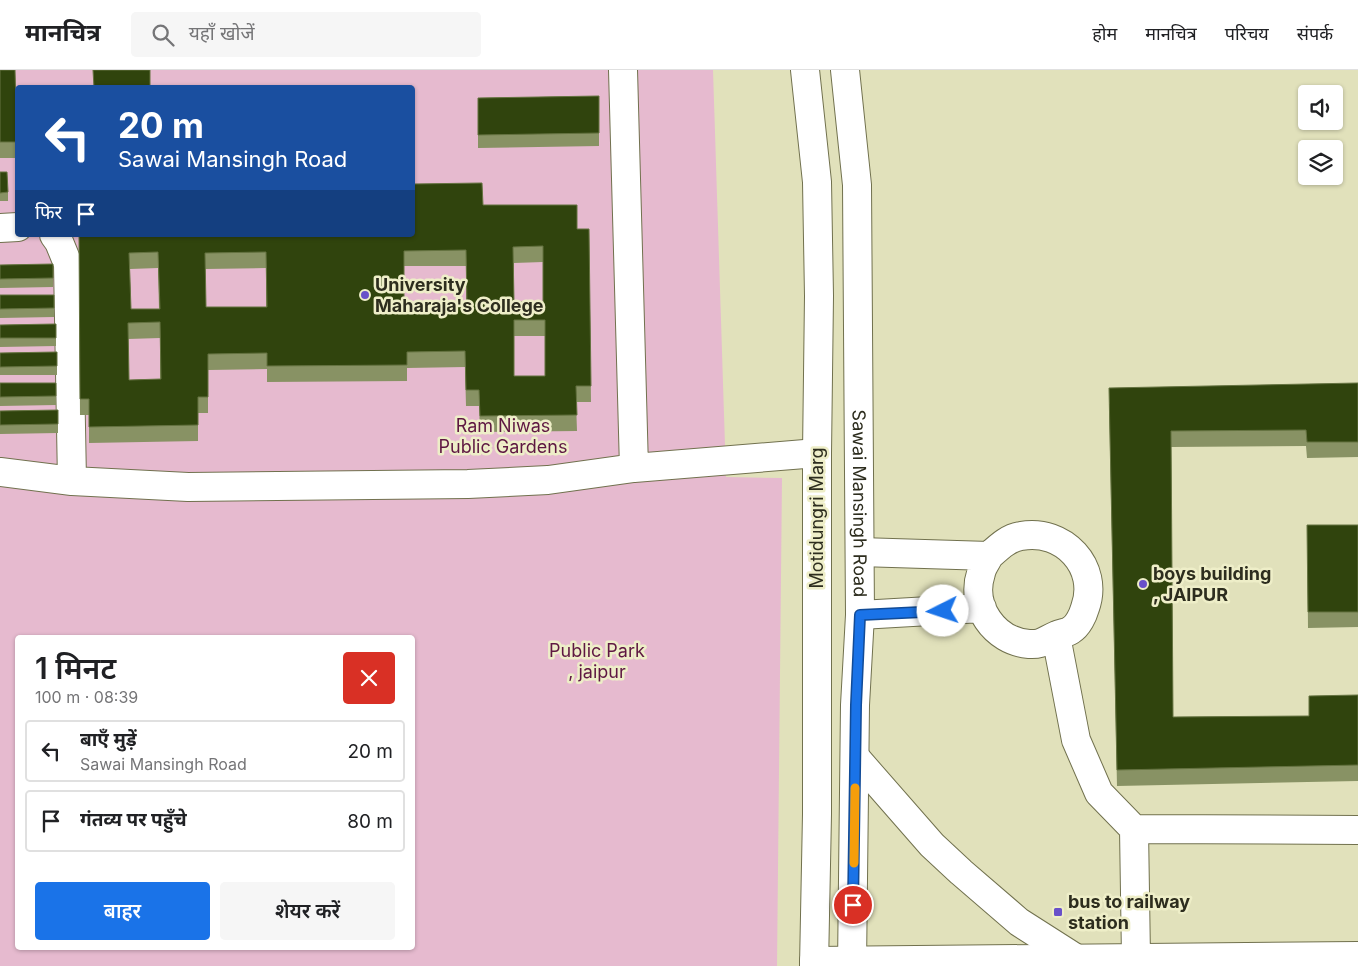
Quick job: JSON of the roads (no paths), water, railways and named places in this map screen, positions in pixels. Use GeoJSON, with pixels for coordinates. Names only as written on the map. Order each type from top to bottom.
{"type":"FeatureCollection","features":[{"type":"Feature","properties":{"kind":"main road"},"geometry":{"type":"LineString","coordinates":[[623,70],[634,468]]}},
{"type":"Feature","properties":{"kind":"main road","name":"Motidungri Marg"},"geometry":{"type":"LineString","coordinates":[[805,70],[817,182],[820,296],[817,453],[817,814],[814,963]]}},
{"type":"Feature","properties":{"kind":"main road","name":"Sawai Mansingh Road"},"geometry":{"type":"LineString","coordinates":[[845,70],[857,186],[860,552],[852,963]]}},
{"type":"Feature","properties":{"kind":"main road"},"geometry":{"type":"LineString","coordinates":[[0,228],[15,227]]}},
{"type":"Feature","properties":{"kind":"main road"},"geometry":{"type":"LineString","coordinates":[[55,237],[68,264],[72,482]]}},
{"type":"Feature","properties":{"kind":"main road"},"geometry":{"type":"LineString","coordinates":[[0,472],[72,482],[188,487],[468,484],[548,480],[634,468],[817,453]]}},
{"type":"Feature","properties":{"kind":"main road"},"geometry":{"type":"LineString","coordinates":[[1038,534],[1056,539],[1072,549],[1083,563],[1088,580],[1088,598],[1083,616],[1072,630],[1039,645],[1021,643],[1004,636],[991,626],[982,608],[978,590],[981,572],[990,556],[1003,543],[1020,536],[1038,534]]}},
{"type":"Feature","properties":{"kind":"main road"},"geometry":{"type":"LineString","coordinates":[[860,552],[990,556]]}},
{"type":"Feature","properties":{"kind":"main road"},"geometry":{"type":"LineString","coordinates":[[860,615],[982,608]]}},
{"type":"Feature","properties":{"kind":"main road"},"geometry":{"type":"LineString","coordinates":[[1056,636],[1076,740],[1099,793],[1134,828],[1136,958]]}},
{"type":"Feature","properties":{"kind":"main road"},"geometry":{"type":"LineString","coordinates":[[855,757],[932,845],[1018,922],[1067,962]]}},
{"type":"Feature","properties":{"kind":"main road"},"geometry":{"type":"LineString","coordinates":[[1134,828],[1358,830]]}},
{"type":"Feature","properties":{"kind":"main road"},"geometry":{"type":"LineString","coordinates":[[814,963],[1067,962],[1136,958],[1358,956]]}},
{"type":"Feature","properties":{"kind":"place","name":"University Maharaja's College"},"geometry":{"type":"Point","coordinates":[365,295]}},
{"type":"Feature","properties":{"kind":"place","name":"boys building , JAIPUR"},"geometry":{"type":"Point","coordinates":[1143,584]}},
{"type":"Feature","properties":{"kind":"place","name":"bus to railway station"},"geometry":{"type":"Point","coordinates":[1058,912]}},
{"type":"Feature","properties":{"kind":"park label","name":"Ram Niwas Public Gardens"},"geometry":{"type":"Point","coordinates":[503,436]}},
{"type":"Feature","properties":{"kind":"park label","name":"Public Park , jaipur"},"geometry":{"type":"Point","coordinates":[597,661]}}]}
